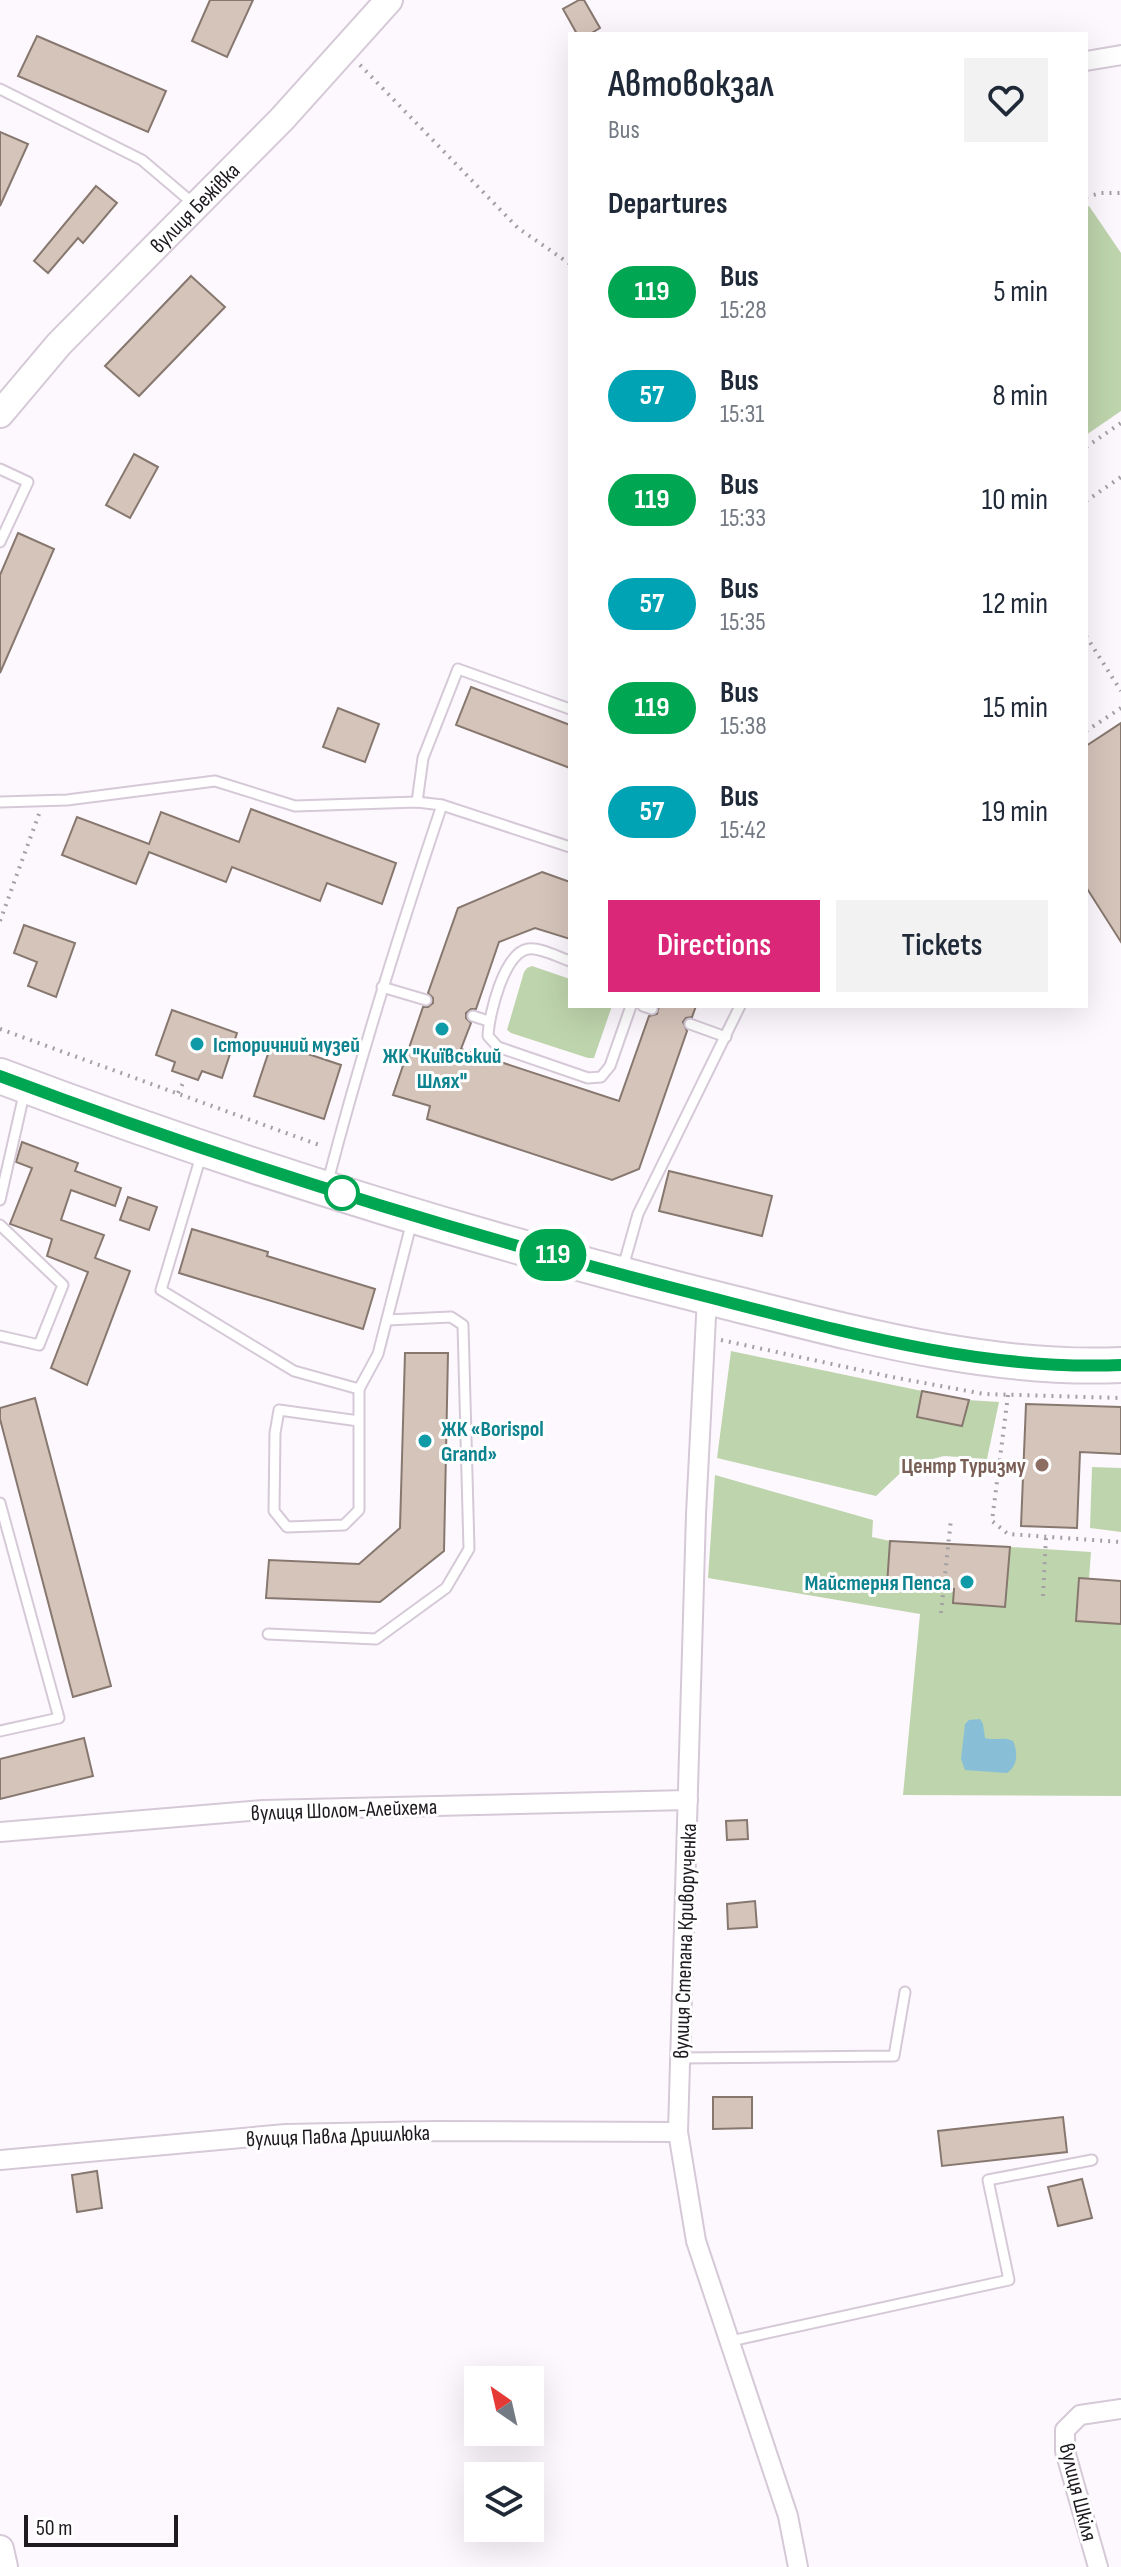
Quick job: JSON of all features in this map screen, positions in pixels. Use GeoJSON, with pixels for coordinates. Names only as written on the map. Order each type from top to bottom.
{"type":"FeatureCollection","features":[{"type":"Feature","properties":{"kind":"highway"},"geometry":{"type":"LineString","coordinates":[[13,1081],[203,1149],[413,1215],[621,1275],[948,1353],[1080,1367],[1121,1365]]}},
{"type":"Feature","properties":{"kind":"main road","name":"вулиця Бежівка"},"geometry":{"type":"LineString","coordinates":[[0,414],[59,344],[282,119],[389,0]]}},
{"type":"Feature","properties":{"kind":"main road"},"geometry":{"type":"LineString","coordinates":[[0,2549],[4,2567]]}},
{"type":"Feature","properties":{"kind":"street"},"geometry":{"type":"LineString","coordinates":[[1088,61],[1121,55]]}},
{"type":"Feature","properties":{"kind":"street","name":"вулиця Степана Криворученка"},"geometry":{"type":"LineString","coordinates":[[707,1297],[696,1514],[678,2132],[696,2241],[788,2516],[798,2567]]}},
{"type":"Feature","properties":{"kind":"street","name":"вулиця Шолом-Алейхема"},"geometry":{"type":"LineString","coordinates":[[0,1832],[263,1810],[688,1800]]}},
{"type":"Feature","properties":{"kind":"street","name":"вулиця Павла Дришлюка"},"geometry":{"type":"LineString","coordinates":[[0,2160],[286,2134],[678,2132]]}},
{"type":"Feature","properties":{"kind":"street","name":"вулиця Шкіля"},"geometry":{"type":"LineString","coordinates":[[1098,2567],[1065,2451],[1065,2430],[1080,2415],[1121,2409]]}},
{"type":"Feature","properties":{"kind":"lane"},"geometry":{"type":"LineString","coordinates":[[0,89],[142,160],[196,206]]}},
{"type":"Feature","properties":{"kind":"lane"},"geometry":{"type":"LineString","coordinates":[[0,469],[28,482],[0,542]]}},
{"type":"Feature","properties":{"kind":"lane"},"geometry":{"type":"LineString","coordinates":[[417,802],[423,758],[458,669],[568,708]]}},
{"type":"Feature","properties":{"kind":"lane"},"geometry":{"type":"LineString","coordinates":[[0,802],[44,801],[215,781],[295,806],[417,802],[442,805],[568,846]]}},
{"type":"Feature","properties":{"kind":"lane"},"geometry":{"type":"LineString","coordinates":[[326,1188],[382,987],[442,805]]}},
{"type":"Feature","properties":{"kind":"lane"},"geometry":{"type":"LineString","coordinates":[[568,960],[532,948],[519,951],[509,960],[488,1021],[488,1036],[498,1047],[588,1078],[601,1077],[610,1066],[630,1008]]}},
{"type":"Feature","properties":{"kind":"lane"},"geometry":{"type":"LineString","coordinates":[[382,987],[426,1000]]}},
{"type":"Feature","properties":{"kind":"lane"},"geometry":{"type":"LineString","coordinates":[[621,1275],[638,1214],[739,1008]]}},
{"type":"Feature","properties":{"kind":"lane"},"geometry":{"type":"LineString","coordinates":[[473,1016],[488,1021]]}},
{"type":"Feature","properties":{"kind":"lane"},"geometry":{"type":"LineString","coordinates":[[690,1024],[726,1037]]}},
{"type":"Feature","properties":{"kind":"lane"},"geometry":{"type":"LineString","coordinates":[[0,1200],[13,1081]]}},
{"type":"Feature","properties":{"kind":"lane"},"geometry":{"type":"LineString","coordinates":[[203,1149],[161,1290],[294,1371],[359,1389]]}},
{"type":"Feature","properties":{"kind":"lane"},"geometry":{"type":"LineString","coordinates":[[359,1421],[279,1410],[275,1433],[274,1511],[287,1527],[344,1525],[359,1510],[359,1421],[359,1389],[378,1354],[413,1215]]}},
{"type":"Feature","properties":{"kind":"lane"},"geometry":{"type":"LineString","coordinates":[[0,1225],[63,1285],[39,1345],[0,1336]]}},
{"type":"Feature","properties":{"kind":"lane"},"geometry":{"type":"LineString","coordinates":[[268,1634],[376,1639],[446,1588],[469,1549],[463,1325],[451,1317],[387,1320]]}},
{"type":"Feature","properties":{"kind":"lane"},"geometry":{"type":"LineString","coordinates":[[0,1503],[59,1718],[0,1731]]}},
{"type":"Feature","properties":{"kind":"lane"},"geometry":{"type":"LineString","coordinates":[[680,2058],[894,2056],[905,1992]]}},
{"type":"Feature","properties":{"kind":"lane"},"geometry":{"type":"LineString","coordinates":[[731,2341],[1009,2280],[988,2180],[1092,2160]]}},
{"type":"Feature","properties":{"kind":"path"},"geometry":{"type":"LineString","coordinates":[[345,49],[518,228],[568,263]]}},
{"type":"Feature","properties":{"kind":"path"},"geometry":{"type":"LineString","coordinates":[[1088,196],[1121,193]]}},
{"type":"Feature","properties":{"kind":"path"},"geometry":{"type":"LineString","coordinates":[[1088,446],[1121,423]]}},
{"type":"Feature","properties":{"kind":"path"},"geometry":{"type":"LineString","coordinates":[[1088,500],[1121,477]]}},
{"type":"Feature","properties":{"kind":"path"},"geometry":{"type":"LineString","coordinates":[[1088,639],[1121,691]]}},
{"type":"Feature","properties":{"kind":"path"},"geometry":{"type":"LineString","coordinates":[[1088,730],[1121,708]]}},
{"type":"Feature","properties":{"kind":"path"},"geometry":{"type":"LineString","coordinates":[[0,921],[44,801]]}},
{"type":"Feature","properties":{"kind":"path"},"geometry":{"type":"LineString","coordinates":[[0,899],[10,895]]}},
{"type":"Feature","properties":{"kind":"path"},"geometry":{"type":"LineString","coordinates":[[0,1029],[336,1151]]}},
{"type":"Feature","properties":{"kind":"path"},"geometry":{"type":"LineString","coordinates":[[178,1093],[185,1079]]}},
{"type":"Feature","properties":{"kind":"path"},"geometry":{"type":"LineString","coordinates":[[705,1336],[984,1394],[1121,1398]]}},
{"type":"Feature","properties":{"kind":"path"},"geometry":{"type":"LineString","coordinates":[[1008,1395],[992,1521],[1008,1534],[1121,1542]]}},
{"type":"Feature","properties":{"kind":"path"},"geometry":{"type":"LineString","coordinates":[[941,1613],[951,1519]]}},
{"type":"Feature","properties":{"kind":"path"},"geometry":{"type":"LineString","coordinates":[[1043,1596],[1046,1537]]}},
{"type":"Feature","properties":{"kind":"green space"},"geometry":{"type":"Polygon","coordinates":[[[1088,207],[1121,253],[1121,411],[1088,434],[1088,207]]]}},
{"type":"Feature","properties":{"kind":"green space"},"geometry":{"type":"Polygon","coordinates":[[[532,966],[568,978],[568,1008],[611,1008],[594,1058],[507,1030],[527,968],[532,966]]]}},
{"type":"Feature","properties":{"kind":"green space"},"geometry":{"type":"Polygon","coordinates":[[[731,1351],[968,1400],[999,1402],[987,1459],[944,1456],[909,1465],[876,1496],[717,1458],[731,1351]]]}},
{"type":"Feature","properties":{"kind":"green space"},"geometry":{"type":"Polygon","coordinates":[[[1092,1467],[1121,1468],[1121,1532],[1090,1528],[1092,1467]]]}},
{"type":"Feature","properties":{"kind":"green space"},"geometry":{"type":"Polygon","coordinates":[[[715,1475],[873,1520],[872,1537],[890,1541],[887,1585],[954,1589],[953,1603],[1005,1607],[1010,1547],[1091,1552],[1089,1579],[1076,1621],[1121,1624],[1121,1796],[903,1795],[920,1614],[708,1578],[715,1475]]]}},
{"type":"Feature","properties":{"kind":"water"},"geometry":{"type":"Polygon","coordinates":[[[980,1719],[985,1738],[1013,1741],[1016,1758],[1007,1773],[965,1770],[961,1759],[965,1724],[969,1720],[980,1719]]]}},
{"type":"Feature","properties":{"kind":"building"},"geometry":{"type":"Polygon","coordinates":[[[210,0],[253,0],[227,57],[192,41],[210,0]]]}},
{"type":"Feature","properties":{"kind":"building"},"geometry":{"type":"Polygon","coordinates":[[[584,0],[600,28],[593,32],[576,32],[563,9],[584,0]]]}},
{"type":"Feature","properties":{"kind":"building"},"geometry":{"type":"Polygon","coordinates":[[[37,36],[166,91],[148,132],[18,76],[37,36]]]}},
{"type":"Feature","properties":{"kind":"building"},"geometry":{"type":"Polygon","coordinates":[[[0,132],[28,144],[0,206],[0,132]]]}},
{"type":"Feature","properties":{"kind":"building"},"geometry":{"type":"Polygon","coordinates":[[[96,186],[117,203],[83,243],[78,238],[48,273],[34,261],[96,186]]]}},
{"type":"Feature","properties":{"kind":"building"},"geometry":{"type":"Polygon","coordinates":[[[191,276],[225,307],[139,396],[105,366],[191,276]]]}},
{"type":"Feature","properties":{"kind":"building"},"geometry":{"type":"Polygon","coordinates":[[[134,454],[158,467],[130,518],[106,505],[134,454]]]}},
{"type":"Feature","properties":{"kind":"building"},"geometry":{"type":"Polygon","coordinates":[[[18,533],[54,549],[0,673],[0,575],[18,533]]]}},
{"type":"Feature","properties":{"kind":"building"},"geometry":{"type":"Polygon","coordinates":[[[471,687],[568,724],[568,767],[456,725],[471,687]]]}},
{"type":"Feature","properties":{"kind":"building"},"geometry":{"type":"Polygon","coordinates":[[[338,708],[379,724],[365,762],[323,747],[338,708]]]}},
{"type":"Feature","properties":{"kind":"building"},"geometry":{"type":"Polygon","coordinates":[[[1121,723],[1121,942],[1088,890],[1088,745],[1121,723]]]}},
{"type":"Feature","properties":{"kind":"building"},"geometry":{"type":"Polygon","coordinates":[[[251,809],[396,863],[382,904],[327,883],[320,901],[232,867],[226,882],[149,852],[136,884],[62,855],[77,817],[149,844],[161,812],[239,842],[251,809]]]}},
{"type":"Feature","properties":{"kind":"building","name":"ЖК \"Київський Шлях\""},"geometry":{"type":"Polygon","coordinates":[[[542,872],[568,881],[568,938],[535,928],[499,942],[476,1009],[466,1013],[471,1023],[461,1049],[619,1101],[649,1016],[657,1014],[658,1008],[695,1008],[692,1017],[683,1022],[687,1031],[639,1169],[612,1180],[427,1119],[430,1106],[393,1095],[423,1007],[433,1003],[428,993],[458,908],[542,872]]]}},
{"type":"Feature","properties":{"kind":"building"},"geometry":{"type":"Polygon","coordinates":[[[24,925],[75,943],[56,997],[28,986],[37,962],[14,953],[24,925]]]}},
{"type":"Feature","properties":{"kind":"building","name":"Історичний музей"},"geometry":{"type":"Polygon","coordinates":[[[172,1010],[237,1033],[222,1078],[202,1071],[198,1080],[172,1071],[175,1062],[156,1055],[172,1010]]]}},
{"type":"Feature","properties":{"kind":"building"},"geometry":{"type":"Polygon","coordinates":[[[272,1042],[341,1065],[324,1119],[254,1096],[272,1042]]]}},
{"type":"Feature","properties":{"kind":"building"},"geometry":{"type":"Polygon","coordinates":[[[22,1142],[78,1163],[75,1171],[121,1188],[115,1206],[71,1190],[61,1220],[104,1235],[95,1258],[130,1271],[87,1385],[51,1368],[88,1272],[47,1256],[52,1239],[10,1224],[32,1168],[16,1162],[22,1142]]]}},
{"type":"Feature","properties":{"kind":"building"},"geometry":{"type":"Polygon","coordinates":[[[669,1171],[772,1196],[762,1236],[659,1211],[669,1171]]]}},
{"type":"Feature","properties":{"kind":"building"},"geometry":{"type":"Polygon","coordinates":[[[128,1197],[157,1207],[149,1230],[120,1220],[128,1197]]]}},
{"type":"Feature","properties":{"kind":"building"},"geometry":{"type":"Polygon","coordinates":[[[192,1229],[375,1289],[363,1329],[179,1273],[192,1229]]]}},
{"type":"Feature","properties":{"kind":"building","name":"ЖК «Borispol Grand»"},"geometry":{"type":"Polygon","coordinates":[[[405,1353],[448,1353],[444,1551],[380,1602],[266,1598],[269,1560],[359,1564],[400,1528],[405,1353]]]}},
{"type":"Feature","properties":{"kind":"building"},"geometry":{"type":"Polygon","coordinates":[[[922,1391],[969,1400],[962,1426],[917,1417],[922,1391]]]}},
{"type":"Feature","properties":{"kind":"building"},"geometry":{"type":"Polygon","coordinates":[[[35,1398],[111,1686],[73,1697],[0,1419],[0,1408],[35,1398]]]}},
{"type":"Feature","properties":{"kind":"building"},"geometry":{"type":"Polygon","coordinates":[[[1026,1404],[1121,1407],[1121,1454],[1080,1452],[1077,1528],[1021,1526],[1026,1404]]]}},
{"type":"Feature","properties":{"kind":"building"},"geometry":{"type":"Polygon","coordinates":[[[890,1541],[1010,1547],[1005,1607],[953,1603],[954,1589],[887,1585],[890,1541]]]}},
{"type":"Feature","properties":{"kind":"building"},"geometry":{"type":"Polygon","coordinates":[[[1079,1578],[1121,1581],[1121,1624],[1076,1621],[1079,1578]]]}},
{"type":"Feature","properties":{"kind":"building"},"geometry":{"type":"Polygon","coordinates":[[[84,1738],[93,1776],[0,1799],[0,1759],[84,1738]]]}},
{"type":"Feature","properties":{"kind":"building"},"geometry":{"type":"Polygon","coordinates":[[[747,1820],[748,1839],[727,1840],[726,1821],[747,1820]]]}},
{"type":"Feature","properties":{"kind":"building"},"geometry":{"type":"Polygon","coordinates":[[[755,1901],[757,1927],[728,1929],[727,1904],[755,1901]]]}},
{"type":"Feature","properties":{"kind":"building"},"geometry":{"type":"Polygon","coordinates":[[[713,2097],[752,2097],[752,2128],[713,2129],[713,2097]]]}},
{"type":"Feature","properties":{"kind":"building"},"geometry":{"type":"Polygon","coordinates":[[[1063,2117],[1067,2152],[942,2166],[938,2131],[1063,2117]]]}},
{"type":"Feature","properties":{"kind":"building"},"geometry":{"type":"Polygon","coordinates":[[[97,2171],[102,2208],[77,2212],[72,2175],[97,2171]]]}},
{"type":"Feature","properties":{"kind":"building"},"geometry":{"type":"Polygon","coordinates":[[[1082,2179],[1092,2218],[1058,2226],[1048,2187],[1082,2179]]]}},
{"type":"Feature","properties":{"kind":"bus line","name":"119"},"geometry":{"type":"LineString","coordinates":[[0,1076],[203,1149],[326,1188],[678,1290],[948,1353],[1080,1367],[1121,1365]]}},
{"type":"Feature","properties":{"kind":"place","name":"ЖК \"Київський Шлях\""},"geometry":{"type":"Point","coordinates":[442,1029]}},
{"type":"Feature","properties":{"kind":"place","name":"Історичний музей"},"geometry":{"type":"Point","coordinates":[197,1044]}},
{"type":"Feature","properties":{"kind":"place","name":"ЖК «Borispol Grand»"},"geometry":{"type":"Point","coordinates":[425,1441]}},
{"type":"Feature","properties":{"kind":"place","name":"Центр Туризму"},"geometry":{"type":"Point","coordinates":[1042,1465]}},
{"type":"Feature","properties":{"kind":"place","name":"Майстерня Пепса"},"geometry":{"type":"Point","coordinates":[967,1582]}}]}
